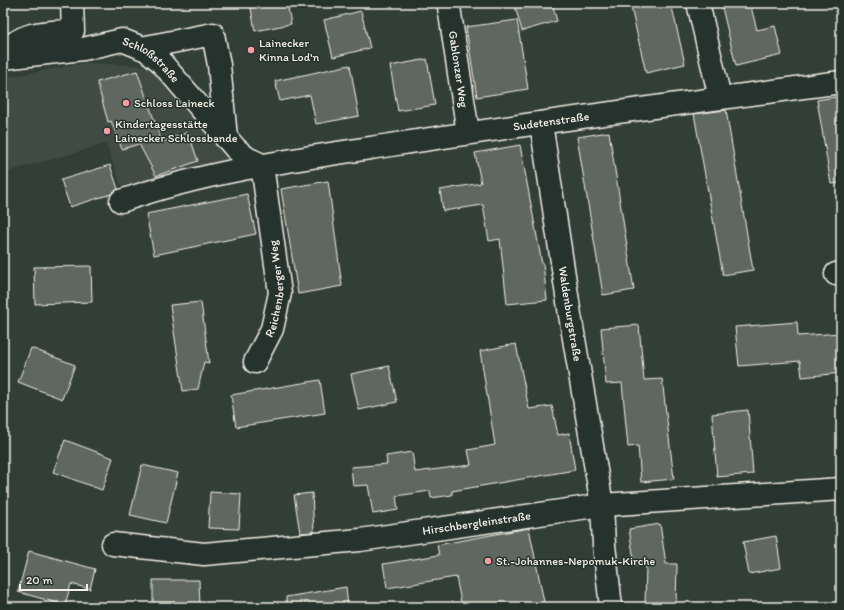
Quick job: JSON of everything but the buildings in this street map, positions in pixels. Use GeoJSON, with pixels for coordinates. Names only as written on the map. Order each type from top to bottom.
{"type":"FeatureCollection","features":[{"type":"Feature","properties":{"kind":"street"},"geometry":{"type":"LineString","coordinates":[[3,57],[9,46],[28,34],[72,30],[72,3]]}},
{"type":"Feature","properties":{"kind":"street"},"geometry":{"type":"LineString","coordinates":[[698,3],[720,98]]}},
{"type":"Feature","properties":{"kind":"street","name":"Gablonzer Weg"},"geometry":{"type":"LineString","coordinates":[[449,6],[468,133]]}},
{"type":"Feature","properties":{"kind":"street"},"geometry":{"type":"LineString","coordinates":[[141,48],[213,34],[219,65],[226,138]]}},
{"type":"Feature","properties":{"kind":"street","name":"Schloßstraße"},"geometry":{"type":"LineString","coordinates":[[3,57],[83,49],[122,40],[141,48],[160,61],[226,138],[247,158],[262,165]]}},
{"type":"Feature","properties":{"kind":"street","name":"Sudetenstraße"},"geometry":{"type":"LineString","coordinates":[[121,201],[160,187],[262,165],[468,133],[841,82]]}},
{"type":"Feature","properties":{"kind":"street","name":"Waldenburgstraße"},"geometry":{"type":"LineString","coordinates":[[541,123],[570,314],[602,505],[604,544],[611,607]]}},
{"type":"Feature","properties":{"kind":"street","name":"Reichenberger Weg"},"geometry":{"type":"LineString","coordinates":[[255,362],[272,329],[280,293],[262,165]]}},
{"type":"Feature","properties":{"kind":"street","name":"Hirschbergleinstraße"},"geometry":{"type":"LineString","coordinates":[[112,544],[204,554],[360,540],[602,505],[841,489]]}},
{"type":"Feature","properties":{"kind":"shaded area","name":"Kindertagesstätte Lainecker Schlossbande"},"geometry":{"type":"Polygon","coordinates":[[[85,63],[149,66],[236,159],[155,183],[121,185],[106,144],[3,173],[3,78],[85,63]]]}},
{"type":"Feature","properties":{"kind":"place","name":"Lainecker Kinna Lod'n"},"geometry":{"type":"Point","coordinates":[251,50]}},
{"type":"Feature","properties":{"kind":"place","name":"Schloss Laineck"},"geometry":{"type":"Point","coordinates":[126,103]}},
{"type":"Feature","properties":{"kind":"place","name":"Kindertagesstätte Lainecker Schlossbande"},"geometry":{"type":"Point","coordinates":[107,131]}},
{"type":"Feature","properties":{"kind":"place","name":"St.-Johannes-Nepomuk-Kirche"},"geometry":{"type":"Point","coordinates":[488,561]}}]}
